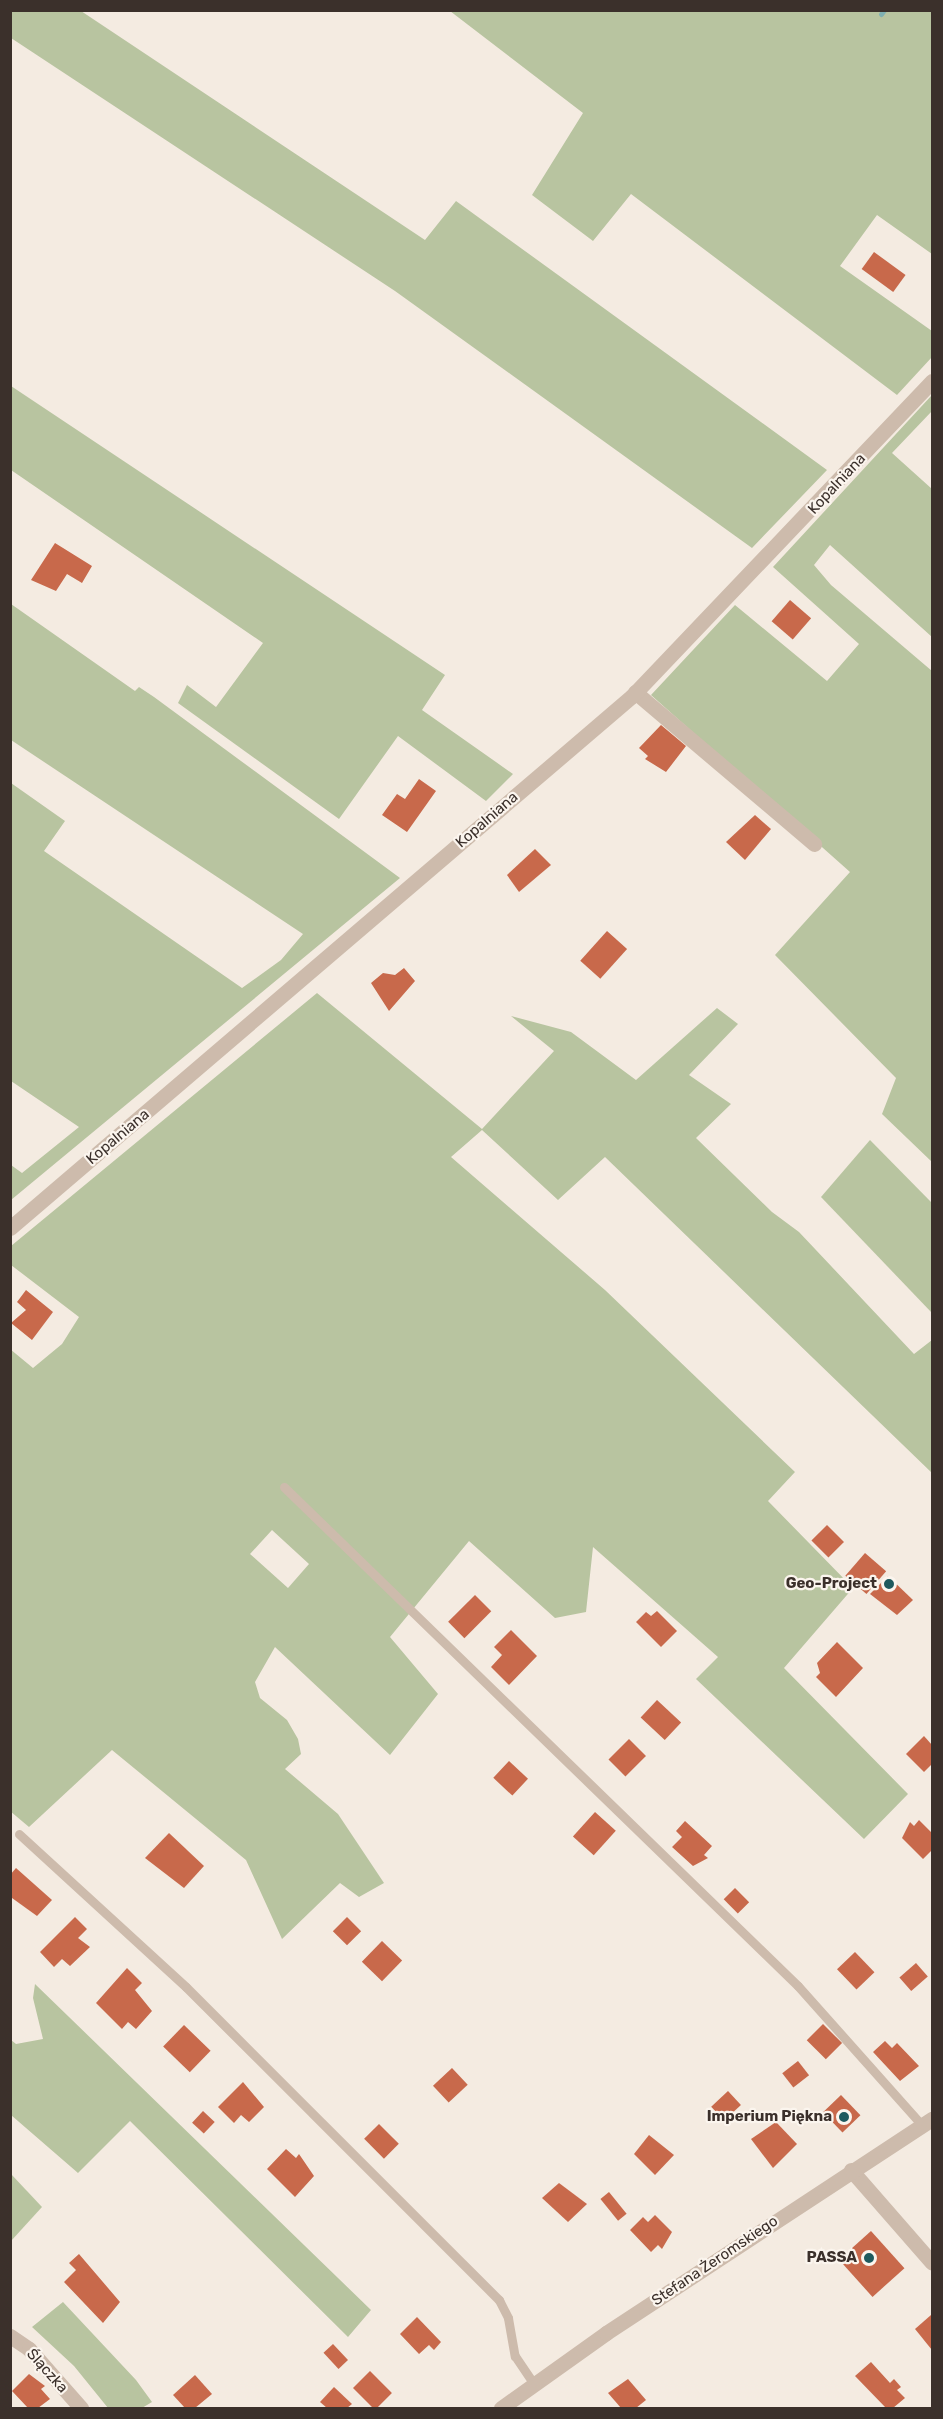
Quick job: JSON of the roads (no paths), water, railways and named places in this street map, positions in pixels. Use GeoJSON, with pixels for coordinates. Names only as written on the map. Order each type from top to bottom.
{"type":"FeatureCollection","features":[{"type":"Feature","properties":{"kind":"street","name":"Kopalniana"},"geometry":{"type":"LineString","coordinates":[[10,1228],[636,692],[933,381]]}},
{"type":"Feature","properties":{"kind":"street"},"geometry":{"type":"LineString","coordinates":[[636,692],[814,844]]}},
{"type":"Feature","properties":{"kind":"street","name":"Stefana Żeromskiego"},"geometry":{"type":"LineString","coordinates":[[501,2409],[533,2383],[851,2170],[927,2122]]}},
{"type":"Feature","properties":{"kind":"street"},"geometry":{"type":"LineString","coordinates":[[851,2170],[933,2263]]}},
{"type":"Feature","properties":{"kind":"street","name":"Ślączka"},"geometry":{"type":"LineString","coordinates":[[10,2336],[29,2349],[81,2409]]}},
{"type":"Feature","properties":{"kind":"lane"},"geometry":{"type":"LineString","coordinates":[[284,1487],[798,1986],[927,2122]]}},
{"type":"Feature","properties":{"kind":"lane"},"geometry":{"type":"LineString","coordinates":[[20,1834],[186,1987],[499,2300],[508,2318],[514,2356],[533,2383]]}},
{"type":"Feature","properties":{"kind":"waterway"},"geometry":{"type":"LineString","coordinates":[[881,14],[884,10]]}},
{"type":"Feature","properties":{"kind":"place","name":"Geo-Project"},"geometry":{"type":"Point","coordinates":[889,1584]}},
{"type":"Feature","properties":{"kind":"place","name":"Imperium Piękna"},"geometry":{"type":"Point","coordinates":[844,2117]}},
{"type":"Feature","properties":{"kind":"place","name":"PASSA"},"geometry":{"type":"Point","coordinates":[869,2258]}}]}
